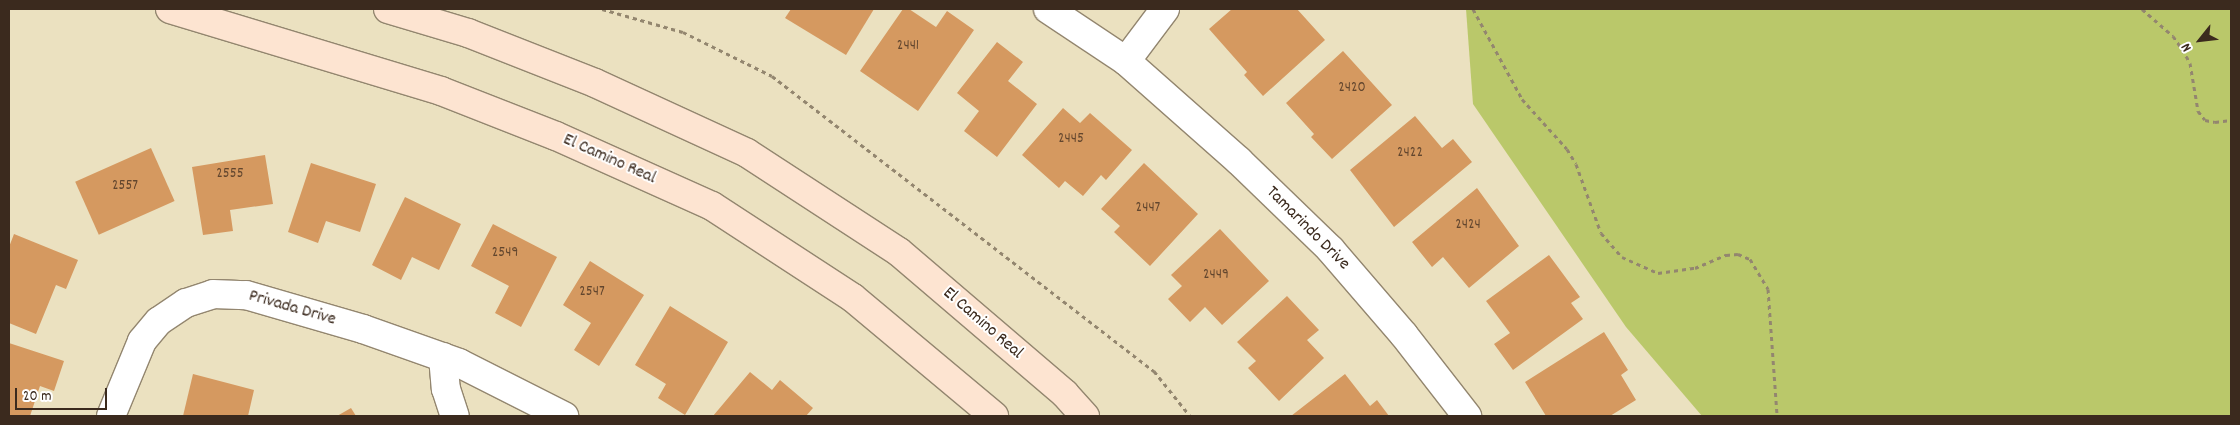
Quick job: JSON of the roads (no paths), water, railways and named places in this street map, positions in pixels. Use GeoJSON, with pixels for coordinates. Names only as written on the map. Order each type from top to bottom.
{"type":"FeatureCollection","features":[{"type":"Feature","properties":{"kind":"main road","name":"El Camino Real"},"geometry":{"type":"LineString","coordinates":[[170,9],[441,91],[556,136],[712,206],[852,298],[994,416]]}},
{"type":"Feature","properties":{"kind":"main road","name":"El Camino Real"},"geometry":{"type":"LineString","coordinates":[[388,9],[468,33],[595,83],[747,153],[899,252],[1065,394],[1085,416]]}},
{"type":"Feature","properties":{"kind":"street","name":"Tamarindo Drive"},"geometry":{"type":"LineString","coordinates":[[1048,9],[1126,61],[1239,161],[1330,249],[1404,335],[1467,416]]}},
{"type":"Feature","properties":{"kind":"street"},"geometry":{"type":"LineString","coordinates":[[1126,61],[1165,9]]}},
{"type":"Feature","properties":{"kind":"street","name":"Privada Drive"},"geometry":{"type":"LineString","coordinates":[[111,416],[142,341],[159,322],[186,302],[212,294],[246,295],[444,357],[564,416]]}},
{"type":"Feature","properties":{"kind":"street"},"geometry":{"type":"LineString","coordinates":[[444,357],[446,390],[455,416]]}}]}
